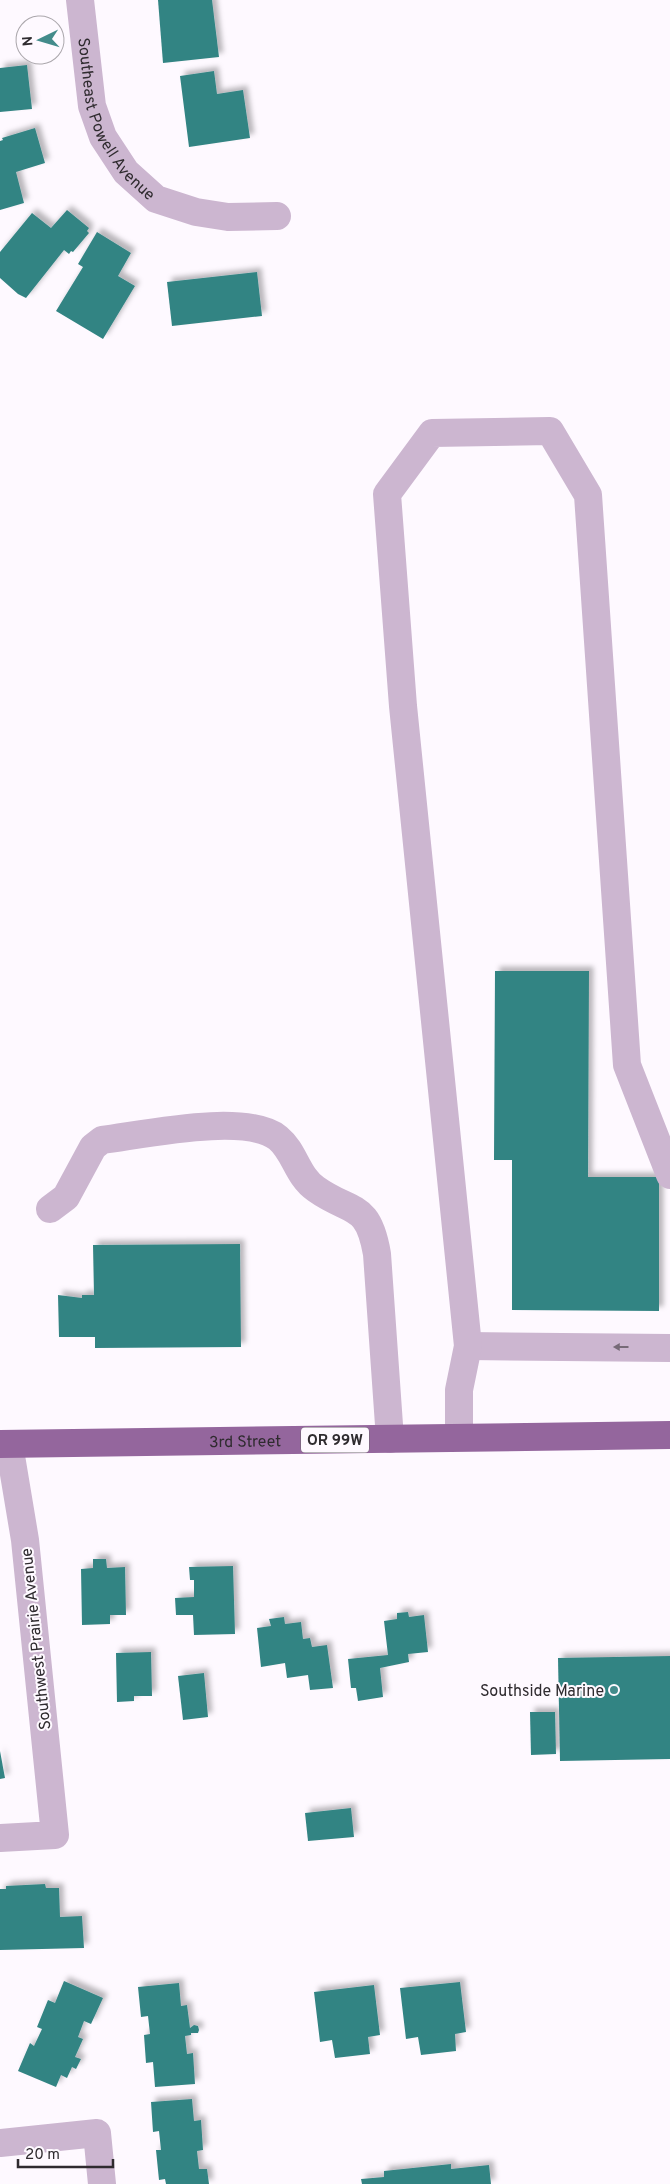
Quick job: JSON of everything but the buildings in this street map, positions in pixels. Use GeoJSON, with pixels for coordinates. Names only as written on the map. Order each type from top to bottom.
{"type":"FeatureCollection","features":[{"type":"Feature","properties":{"kind":"highway","name":"3rd Street"},"geometry":{"type":"LineString","coordinates":[[5,1444],[670,1435]]}},
{"type":"Feature","properties":{"kind":"street","name":"Southeast Powell Avenue"},"geometry":{"type":"LineString","coordinates":[[80,0],[92,106],[103,137],[126,172],[156,199],[196,212],[228,217],[277,216]]}},
{"type":"Feature","properties":{"kind":"street"},"geometry":{"type":"LineString","coordinates":[[459,1437],[459,1390],[468,1346],[403,706],[387,494],[432,433],[550,431],[588,495],[627,1065],[670,1175]]}},
{"type":"Feature","properties":{"kind":"street"},"geometry":{"type":"LineString","coordinates":[[50,1209],[66,1197],[93,1146],[102,1140],[220,1125],[257,1127],[277,1136],[289,1150],[304,1178],[316,1190],[349,1206],[365,1219],[374,1234],[378,1264],[390,1439]]}},
{"type":"Feature","properties":{"kind":"street"},"geometry":{"type":"LineString","coordinates":[[468,1346],[670,1348]]}},
{"type":"Feature","properties":{"kind":"street","name":"Southwest Prairie Avenue"},"geometry":{"type":"LineString","coordinates":[[0,1838],[55,1835],[25,1540],[5,1444]]}},
{"type":"Feature","properties":{"kind":"street"},"geometry":{"type":"LineString","coordinates":[[0,2144],[97,2133],[102,2184]]}},
{"type":"Feature","properties":{"kind":"place","name":"Southside Marine"},"geometry":{"type":"Point","coordinates":[614,1690]}}]}
